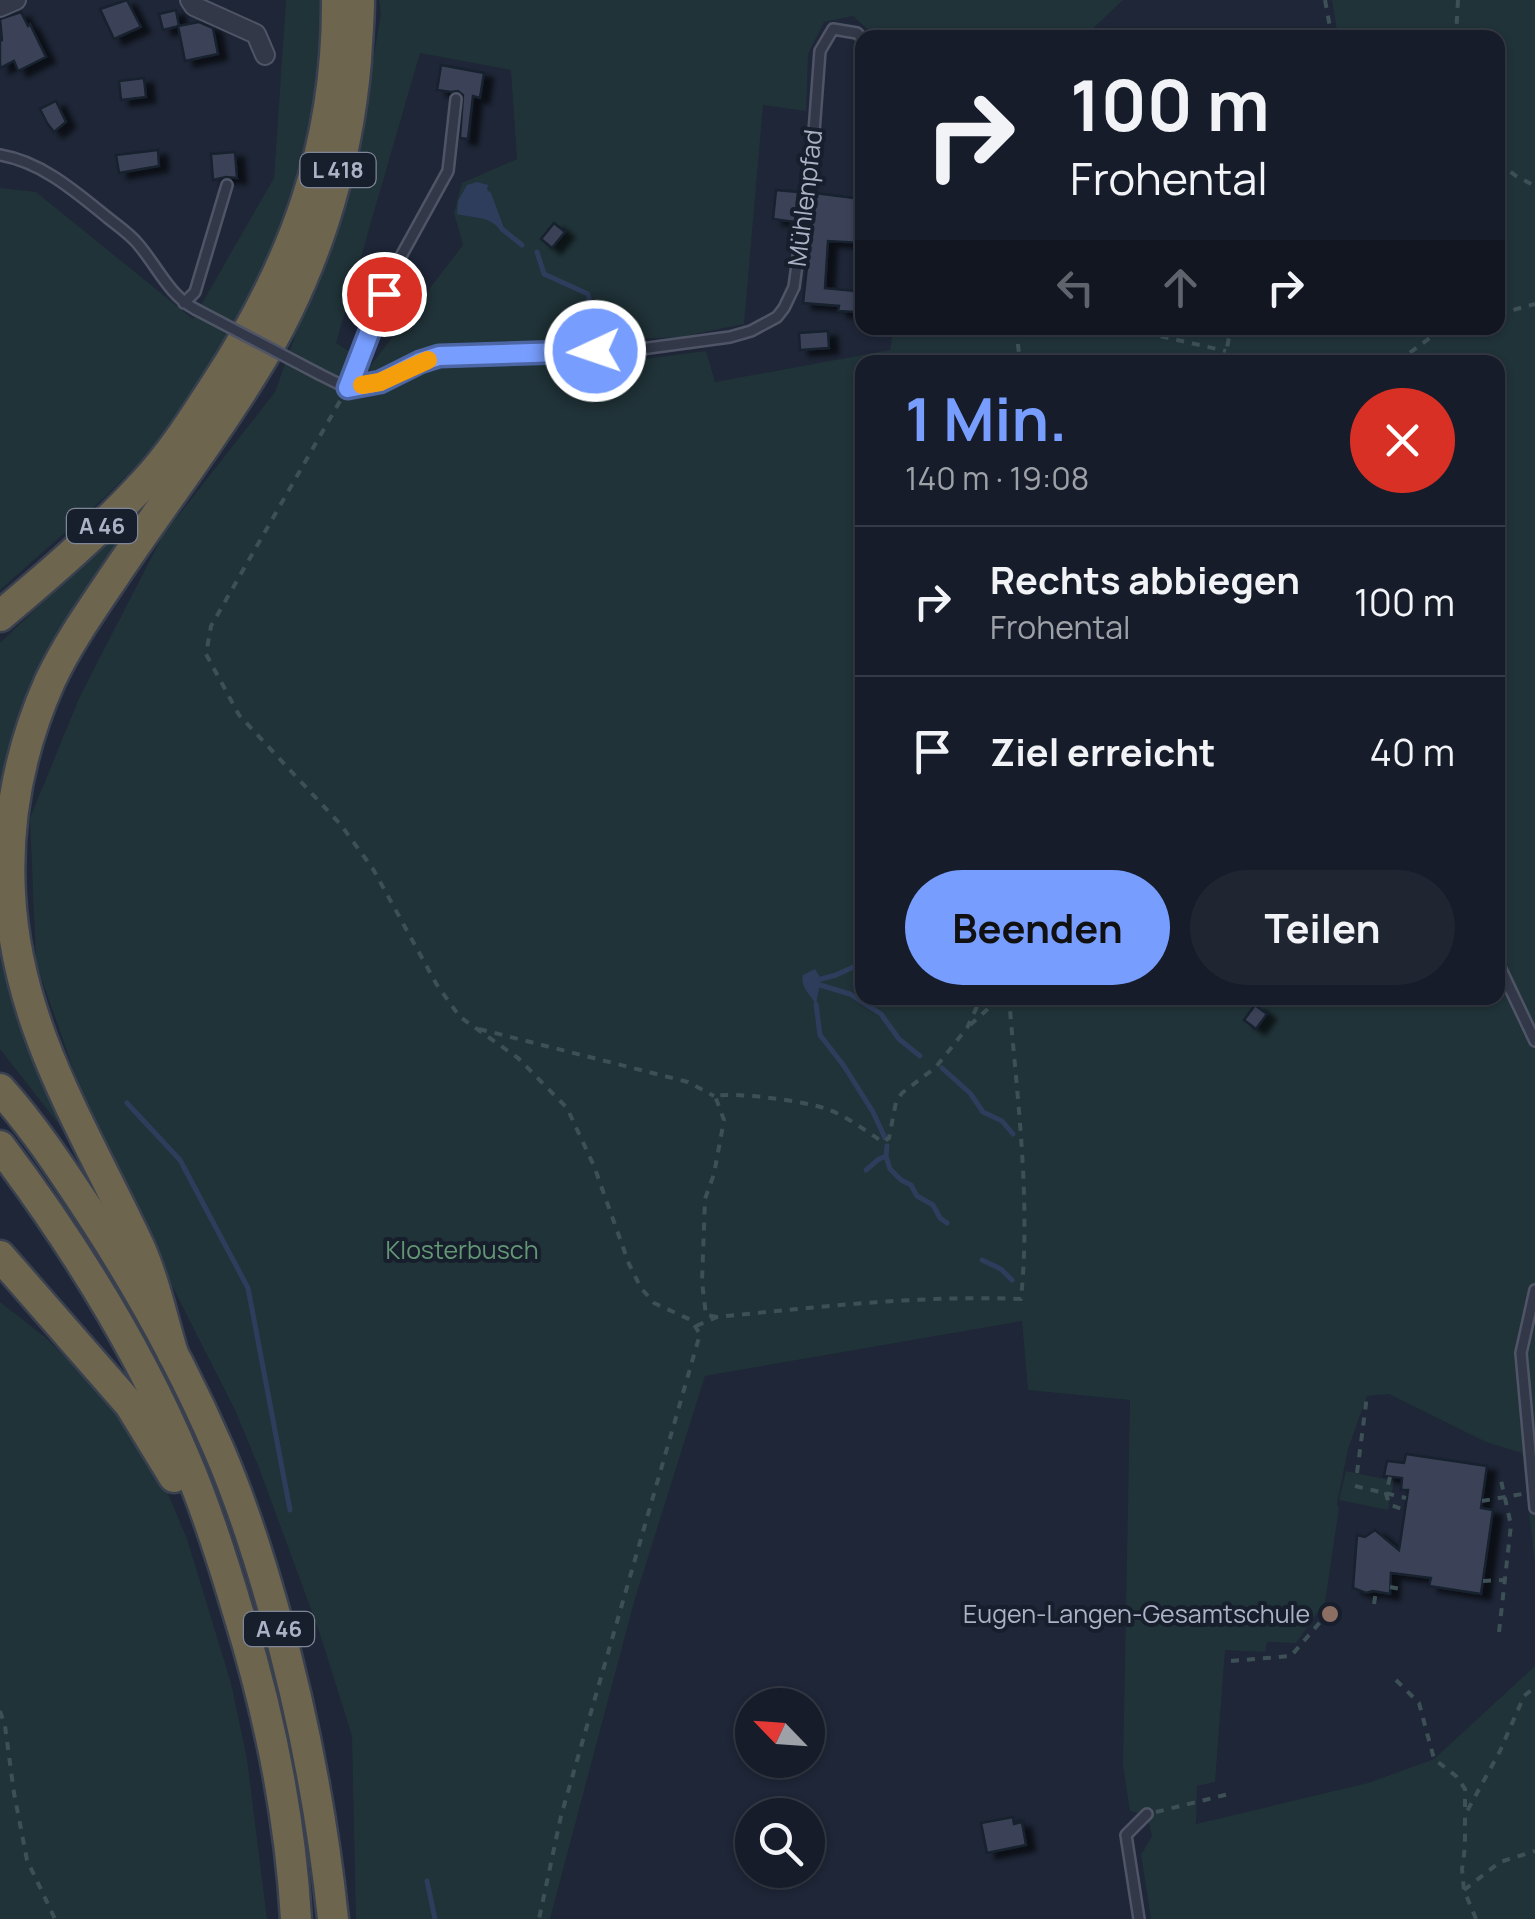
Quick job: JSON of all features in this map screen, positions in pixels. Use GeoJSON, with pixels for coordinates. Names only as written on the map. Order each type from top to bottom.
{"type":"FeatureCollection","features":[{"type":"Feature","properties":{"kind":"highway","name":"L 418"},"geometry":{"type":"LineString","coordinates":[[201,430],[282,270],[303,214],[320,154],[332,88],[337,0]]}},
{"type":"Feature","properties":{"kind":"highway","name":"L 418"},"geometry":{"type":"LineString","coordinates":[[201,430],[278,330],[324,222],[353,93],[359,0]]}},
{"type":"Feature","properties":{"kind":"highway","name":"A 46"},"geometry":{"type":"LineString","coordinates":[[0,616],[101,527],[201,430]]}},
{"type":"Feature","properties":{"kind":"highway"},"geometry":{"type":"LineString","coordinates":[[173,1354],[141,1250],[46,1055],[13,930],[9,866],[14,802],[38,709],[58,665],[201,430]]}},
{"type":"Feature","properties":{"kind":"highway","name":"A 46"},"geometry":{"type":"LineString","coordinates":[[0,1088],[119,1257],[173,1354],[220,1452],[254,1541],[290,1668],[318,1802],[332,1919]]}},
{"type":"Feature","properties":{"kind":"highway","name":"A 46"},"geometry":{"type":"LineString","coordinates":[[0,1146],[96,1285],[186,1459],[214,1534],[268,1719],[284,1803],[296,1919]]}},
{"type":"Feature","properties":{"kind":"highway"},"geometry":{"type":"LineString","coordinates":[[0,1256],[130,1405],[214,1534]]}},
{"type":"Feature","properties":{"kind":"street"},"geometry":{"type":"LineString","coordinates":[[0,8],[16,0]]}},
{"type":"Feature","properties":{"kind":"street"},"geometry":{"type":"LineString","coordinates":[[190,0],[194,6],[256,34],[264,55]]}},
{"type":"Feature","properties":{"kind":"lane","name":"Mühlenpfad"},"geometry":{"type":"LineString","coordinates":[[348,388],[380,382],[439,356],[652,348],[751,331],[777,317],[789,299],[797,272],[820,51],[833,29],[855,33]]}},
{"type":"Feature","properties":{"kind":"lane"},"geometry":{"type":"LineString","coordinates":[[0,155],[66,184],[137,242],[184,303],[348,388],[394,269],[448,171],[456,99]]}},
{"type":"Feature","properties":{"kind":"lane"},"geometry":{"type":"LineString","coordinates":[[184,303],[195,292],[227,185]]}},
{"type":"Feature","properties":{"kind":"lane"},"geometry":{"type":"LineString","coordinates":[[1505,978],[1535,1041]]}},
{"type":"Feature","properties":{"kind":"lane"},"geometry":{"type":"LineString","coordinates":[[1535,1290],[1521,1352],[1530,1492],[1535,1508]]}},
{"type":"Feature","properties":{"kind":"lane"},"geometry":{"type":"LineString","coordinates":[[1139,1919],[1126,1835],[1147,1814]]}},
{"type":"Feature","properties":{"kind":"path"},"geometry":{"type":"LineString","coordinates":[[1324,0],[1330,30]]}},
{"type":"Feature","properties":{"kind":"path"},"geometry":{"type":"LineString","coordinates":[[1456,30],[1458,0]]}},
{"type":"Feature","properties":{"kind":"path"},"geometry":{"type":"LineString","coordinates":[[1505,167],[1535,186]]}},
{"type":"Feature","properties":{"kind":"path"},"geometry":{"type":"LineString","coordinates":[[1505,312],[1535,304]]}},
{"type":"Feature","properties":{"kind":"path"},"geometry":{"type":"LineString","coordinates":[[1155,335],[1226,351]]}},
{"type":"Feature","properties":{"kind":"path"},"geometry":{"type":"LineString","coordinates":[[1225,355],[1229,335]]}},
{"type":"Feature","properties":{"kind":"path"},"geometry":{"type":"LineString","coordinates":[[1407,355],[1434,335]]}},
{"type":"Feature","properties":{"kind":"path"},"geometry":{"type":"LineString","coordinates":[[348,388],[211,626],[206,654],[239,715],[340,825],[373,869],[437,985],[460,1017],[518,1058],[567,1108],[641,1288],[654,1304],[683,1315],[696,1326],[700,1340],[561,1816],[539,1919]]}},
{"type":"Feature","properties":{"kind":"path"},"geometry":{"type":"LineString","coordinates":[[474,1027],[688,1082],[715,1096],[787,1101],[827,1109],[883,1142],[888,1138],[892,1113],[902,1093],[936,1067],[978,1005]]}},
{"type":"Feature","properties":{"kind":"path"},"geometry":{"type":"LineString","coordinates":[[966,1028],[992,1005]]}},
{"type":"Feature","properties":{"kind":"path"},"geometry":{"type":"LineString","coordinates":[[715,1096],[724,1120],[705,1199],[702,1282],[706,1315],[924,1298],[1021,1299],[1025,1257],[1010,1005]]}},
{"type":"Feature","properties":{"kind":"path"},"geometry":{"type":"LineString","coordinates":[[696,1326],[717,1317]]}},
{"type":"Feature","properties":{"kind":"path"},"geometry":{"type":"LineString","coordinates":[[1357,1473],[1367,1396]]}},
{"type":"Feature","properties":{"kind":"path"},"geometry":{"type":"LineString","coordinates":[[1390,1476],[1386,1494],[1390,1504],[1404,1510]]}},
{"type":"Feature","properties":{"kind":"path"},"geometry":{"type":"LineString","coordinates":[[1498,1632],[1511,1524],[1500,1476]]}},
{"type":"Feature","properties":{"kind":"path"},"geometry":{"type":"LineString","coordinates":[[1355,1486],[1406,1498]]}},
{"type":"Feature","properties":{"kind":"path"},"geometry":{"type":"LineString","coordinates":[[1482,1501],[1530,1492]]}},
{"type":"Feature","properties":{"kind":"path"},"geometry":{"type":"LineString","coordinates":[[1483,1580],[1506,1580]]}},
{"type":"Feature","properties":{"kind":"path"},"geometry":{"type":"LineString","coordinates":[[1390,1587],[1405,1590]]}},
{"type":"Feature","properties":{"kind":"path"},"geometry":{"type":"LineString","coordinates":[[1374,1604],[1376,1592]]}},
{"type":"Feature","properties":{"kind":"path"},"geometry":{"type":"LineString","coordinates":[[1231,1661],[1291,1656],[1333,1607]]}},
{"type":"Feature","properties":{"kind":"path"},"geometry":{"type":"LineString","coordinates":[[1396,1680],[1419,1703],[1434,1760],[1465,1788],[1466,1847],[1462,1869],[1464,1890],[1476,1919]]}},
{"type":"Feature","properties":{"kind":"path"},"geometry":{"type":"LineString","coordinates":[[1466,1815],[1524,1696],[1535,1687]]}},
{"type":"Feature","properties":{"kind":"path"},"geometry":{"type":"LineString","coordinates":[[0,1711],[28,1860],[55,1919]]}},
{"type":"Feature","properties":{"kind":"path"},"geometry":{"type":"LineString","coordinates":[[1147,1814],[1229,1794]]}},
{"type":"Feature","properties":{"kind":"path"},"geometry":{"type":"LineString","coordinates":[[1464,1890],[1500,1862],[1535,1851]]}},
{"type":"Feature","properties":{"kind":"green space"},"geometry":{"type":"Polygon","coordinates":[[[286,0],[324,0],[327,72],[293,216],[228,343],[181,421],[105,497],[0,590],[0,188],[36,192],[193,319],[274,178],[286,0]]]}},
{"type":"Feature","properties":{"kind":"green space","name":"Klosterbusch"},"geometry":{"type":"Polygon","coordinates":[[[379,0],[1123,0],[1091,30],[868,30],[853,16],[824,22],[808,54],[806,111],[763,105],[744,324],[680,337],[609,340],[612,363],[706,351],[715,382],[855,356],[855,1005],[1505,1005],[1505,355],[863,355],[890,350],[893,335],[1505,335],[1505,30],[1337,30],[1332,0],[1535,0],[1535,1563],[1522,1453],[1486,1442],[1389,1394],[1367,1396],[1348,1449],[1325,1602],[1296,1643],[1267,1642],[1265,1652],[1225,1650],[1215,1782],[1197,1786],[1196,1824],[1368,1783],[1434,1759],[1535,1666],[1535,1919],[1151,1919],[1141,1855],[1152,1836],[1147,1815],[1130,1811],[1123,1765],[1130,1400],[1028,1390],[1022,1321],[705,1376],[634,1602],[550,1919],[356,1919],[352,1736],[319,1631],[235,1410],[98,1140],[36,963],[30,818],[80,696],[163,535],[275,392],[355,168],[381,13],[379,0]],[[420,53],[336,343],[371,365],[463,245],[454,213],[462,183],[517,159],[511,70],[420,53]]]}},
{"type":"Feature","properties":{"kind":"green space"},"geometry":{"type":"Polygon","coordinates":[[[154,497],[3,791],[0,643],[154,497]]]}},
{"type":"Feature","properties":{"kind":"green space"},"geometry":{"type":"Polygon","coordinates":[[[0,863],[2,966],[31,1052],[72,1141],[0,1049],[0,863]]]}},
{"type":"Feature","properties":{"kind":"green space"},"geometry":{"type":"Polygon","coordinates":[[[0,1302],[45,1337],[106,1398],[140,1438],[163,1482],[187,1539],[231,1683],[247,1759],[267,1919],[0,1919],[0,1302]]]}},
{"type":"Feature","properties":{"kind":"green space"},"geometry":{"type":"Polygon","coordinates":[[[1346,1471],[1394,1481],[1388,1510],[1339,1500],[1346,1471]]]}},
{"type":"Feature","properties":{"kind":"water"},"geometry":{"type":"Polygon","coordinates":[[[467,185],[488,185],[504,228],[500,230],[487,220],[457,214],[458,201],[467,185]]]}},
{"type":"Feature","properties":{"kind":"water"},"geometry":{"type":"Polygon","coordinates":[[[815,969],[821,979],[816,1004],[802,979],[815,969]]]}},
{"type":"Feature","properties":{"kind":"building"},"geometry":{"type":"Polygon","coordinates":[[[127,0],[141,27],[114,39],[100,9],[127,0]]]}},
{"type":"Feature","properties":{"kind":"building"},"geometry":{"type":"Polygon","coordinates":[[[176,10],[179,26],[163,30],[159,14],[176,10]]]}},
{"type":"Feature","properties":{"kind":"building"},"geometry":{"type":"Polygon","coordinates":[[[21,12],[46,57],[18,71],[14,61],[0,68],[0,19],[21,12]]]}},
{"type":"Feature","properties":{"kind":"building"},"geometry":{"type":"Polygon","coordinates":[[[199,22],[213,28],[218,54],[185,61],[178,26],[199,22]]]}},
{"type":"Feature","properties":{"kind":"building"},"geometry":{"type":"Polygon","coordinates":[[[441,65],[484,73],[480,98],[473,96],[468,139],[460,138],[463,95],[437,90],[441,65]]]}},
{"type":"Feature","properties":{"kind":"building"},"geometry":{"type":"Polygon","coordinates":[[[144,78],[146,97],[121,100],[119,81],[144,78]]]}},
{"type":"Feature","properties":{"kind":"building"},"geometry":{"type":"Polygon","coordinates":[[[56,101],[66,122],[54,132],[40,109],[56,101]]]}},
{"type":"Feature","properties":{"kind":"building"},"geometry":{"type":"Polygon","coordinates":[[[158,150],[159,166],[119,173],[116,155],[158,150]]]}},
{"type":"Feature","properties":{"kind":"building"},"geometry":{"type":"Polygon","coordinates":[[[235,152],[237,178],[213,180],[211,154],[235,152]]]}},
{"type":"Feature","properties":{"kind":"building"},"geometry":{"type":"Polygon","coordinates":[[[776,190],[798,192],[795,222],[773,219],[776,190]]]}},
{"type":"Feature","properties":{"kind":"building"},"geometry":{"type":"Polygon","coordinates":[[[815,193],[855,198],[855,243],[828,241],[825,288],[855,291],[854,312],[838,311],[839,306],[803,303],[815,193]]]}},
{"type":"Feature","properties":{"kind":"building"},"geometry":{"type":"Polygon","coordinates":[[[554,223],[565,232],[552,248],[541,239],[554,223]]]}},
{"type":"Feature","properties":{"kind":"building"},"geometry":{"type":"Polygon","coordinates":[[[828,331],[829,348],[800,350],[799,333],[828,331]]]}},
{"type":"Feature","properties":{"kind":"building"},"geometry":{"type":"Polygon","coordinates":[[[1255,1005],[1267,1014],[1256,1029],[1244,1020],[1255,1005]]]}},
{"type":"Feature","properties":{"kind":"building"},"geometry":{"type":"Polygon","coordinates":[[[1406,1454],[1487,1466],[1481,1508],[1493,1510],[1481,1594],[1429,1586],[1431,1578],[1391,1573],[1390,1594],[1353,1588],[1357,1535],[1365,1537],[1375,1530],[1399,1550],[1408,1490],[1401,1490],[1402,1478],[1384,1476],[1387,1461],[1404,1463],[1406,1454]]]}},
{"type":"Feature","properties":{"kind":"building"},"geometry":{"type":"Polygon","coordinates":[[[1013,1817],[1014,1824],[1022,1822],[1026,1845],[987,1853],[981,1823],[1013,1817]]]}},
{"type":"Feature","properties":{"kind":"waterway"},"geometry":{"type":"LineString","coordinates":[[502,229],[522,245]]}},
{"type":"Feature","properties":{"kind":"waterway"},"geometry":{"type":"LineString","coordinates":[[537,252],[544,274],[588,294],[591,323],[598,328]]}},
{"type":"Feature","properties":{"kind":"waterway"},"geometry":{"type":"LineString","coordinates":[[821,979],[855,966]]}},
{"type":"Feature","properties":{"kind":"waterway"},"geometry":{"type":"LineString","coordinates":[[820,985],[855,997]]}},
{"type":"Feature","properties":{"kind":"waterway"},"geometry":{"type":"LineString","coordinates":[[816,1004],[820,1035],[844,1066],[885,1138]]}},
{"type":"Feature","properties":{"kind":"waterway"},"geometry":{"type":"LineString","coordinates":[[867,1005],[881,1014],[899,1039],[920,1056]]}},
{"type":"Feature","properties":{"kind":"waterway"},"geometry":{"type":"LineString","coordinates":[[942,1068],[970,1093],[983,1112],[1002,1121],[1013,1134]]}},
{"type":"Feature","properties":{"kind":"waterway"},"geometry":{"type":"LineString","coordinates":[[127,1103],[180,1160],[248,1288],[290,1510]]}},
{"type":"Feature","properties":{"kind":"waterway"},"geometry":{"type":"LineString","coordinates":[[887,1146],[890,1169],[911,1185],[917,1196],[933,1205],[947,1223]]}},
{"type":"Feature","properties":{"kind":"waterway"},"geometry":{"type":"LineString","coordinates":[[866,1170],[886,1156]]}},
{"type":"Feature","properties":{"kind":"waterway"},"geometry":{"type":"LineString","coordinates":[[982,1260],[1001,1269],[1012,1280]]}},
{"type":"Feature","properties":{"kind":"waterway"},"geometry":{"type":"LineString","coordinates":[[427,1881],[435,1919]]}},
{"type":"Feature","properties":{"kind":"slow traffic"},"geometry":{"type":"LineString","coordinates":[[362,385],[380,382],[428,360]]}},
{"type":"Feature","properties":{"kind":"place","name":"Eugen-Langen-Gesamtschule"},"geometry":{"type":"Point","coordinates":[1330,1614]}},
{"type":"Feature","properties":{"kind":"route"},"geometry":{"type":"LineString","coordinates":[[384,294],[348,388],[380,382],[439,356],[595,351]]}}]}
